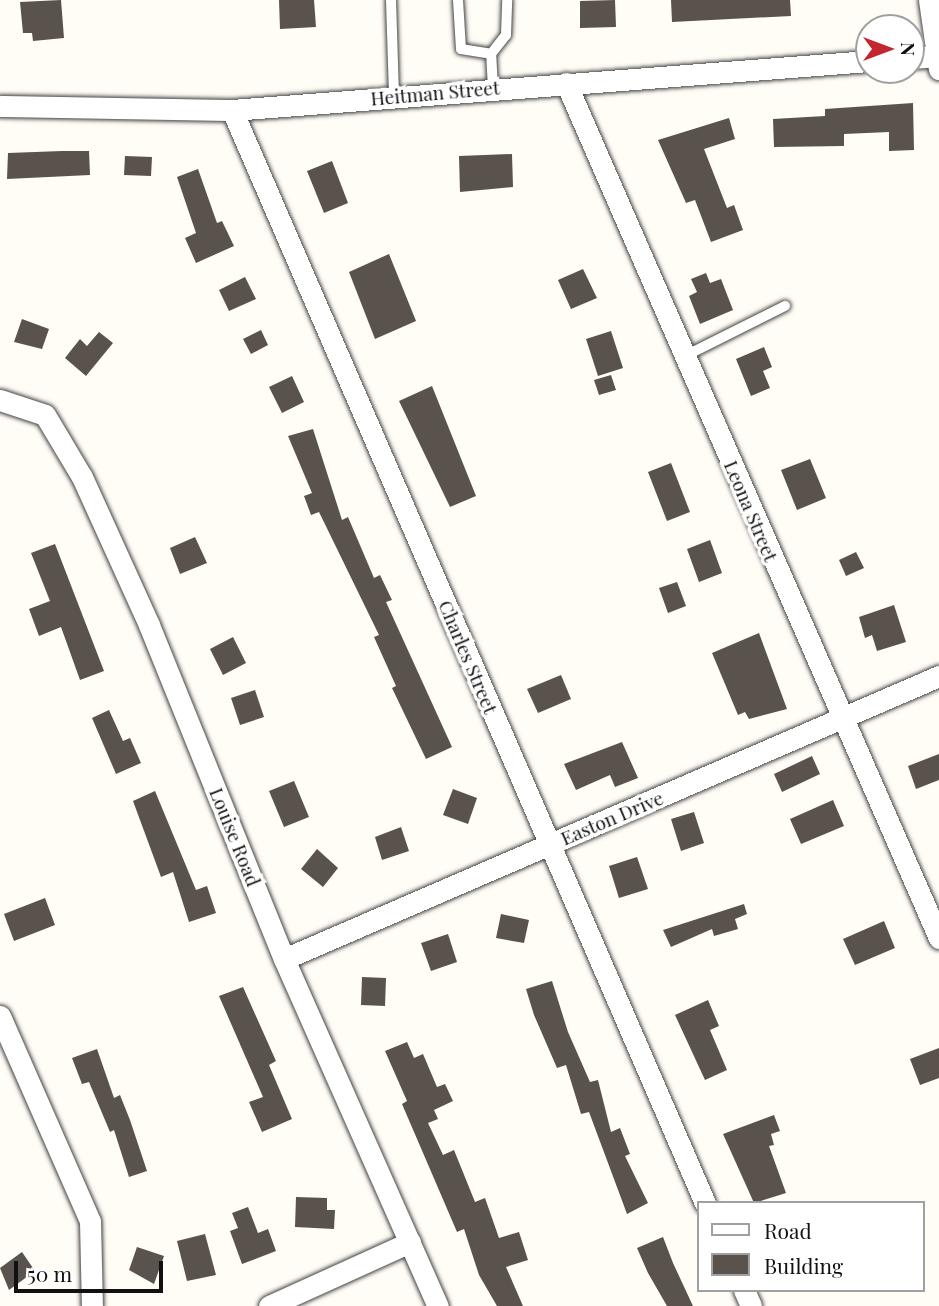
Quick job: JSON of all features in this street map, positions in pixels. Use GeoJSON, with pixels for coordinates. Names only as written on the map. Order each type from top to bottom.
{"type":"FeatureCollection","features":[{"type":"Feature","properties":{"kind":"street"},"geometry":{"type":"LineString","coordinates":[[929,0],[937,61]]}},
{"type":"Feature","properties":{"kind":"street","name":"Heitman Street"},"geometry":{"type":"LineString","coordinates":[[0,106],[232,110],[855,62]]}},
{"type":"Feature","properties":{"kind":"street","name":"Leona Street"},"geometry":{"type":"LineString","coordinates":[[566,83],[841,719],[939,938]]}},
{"type":"Feature","properties":{"kind":"street","name":"Charles Street"},"geometry":{"type":"LineString","coordinates":[[232,110],[704,1201]]}},
{"type":"Feature","properties":{"kind":"street","name":"Louise Road"},"geometry":{"type":"LineString","coordinates":[[0,400],[45,415],[82,477],[284,959],[438,1306]]}},
{"type":"Feature","properties":{"kind":"street","name":"Easton Drive"},"geometry":{"type":"LineString","coordinates":[[284,959],[939,676]]}},
{"type":"Feature","properties":{"kind":"street"},"geometry":{"type":"LineString","coordinates":[[0,1016],[90,1221],[92,1306]]}},
{"type":"Feature","properties":{"kind":"street"},"geometry":{"type":"LineString","coordinates":[[269,1306],[410,1242]]}},
{"type":"Feature","properties":{"kind":"lane"},"geometry":{"type":"LineString","coordinates":[[391,0],[394,97]]}},
{"type":"Feature","properties":{"kind":"lane"},"geometry":{"type":"LineString","coordinates":[[458,0],[461,49],[491,54]]}},
{"type":"Feature","properties":{"kind":"lane"},"geometry":{"type":"LineString","coordinates":[[493,89],[491,54],[506,35],[507,0]]}},
{"type":"Feature","properties":{"kind":"lane"},"geometry":{"type":"LineString","coordinates":[[685,356],[785,306]]}},
{"type":"Feature","properties":{"kind":"building"},"geometry":{"type":"Polygon","coordinates":[[[61,0],[64,38],[33,41],[32,33],[23,33],[20,2],[61,0]]]}},
{"type":"Feature","properties":{"kind":"building"},"geometry":{"type":"Polygon","coordinates":[[[279,0],[314,0],[316,27],[280,29],[279,0]]]}},
{"type":"Feature","properties":{"kind":"building"},"geometry":{"type":"Polygon","coordinates":[[[615,0],[616,27],[580,28],[580,1],[615,0]]]}},
{"type":"Feature","properties":{"kind":"building"},"geometry":{"type":"Polygon","coordinates":[[[671,0],[790,0],[791,16],[672,22],[671,0]]]}},
{"type":"Feature","properties":{"kind":"building"},"geometry":{"type":"Polygon","coordinates":[[[913,103],[914,150],[889,151],[889,132],[844,134],[844,146],[774,147],[773,119],[825,116],[825,109],[913,103]]]}},
{"type":"Feature","properties":{"kind":"building"},"geometry":{"type":"Polygon","coordinates":[[[729,118],[735,139],[704,149],[727,208],[734,205],[743,230],[711,242],[695,200],[686,203],[658,140],[729,118]]]}},
{"type":"Feature","properties":{"kind":"building"},"geometry":{"type":"Polygon","coordinates":[[[89,151],[90,175],[7,179],[8,153],[89,151]]]}},
{"type":"Feature","properties":{"kind":"building"},"geometry":{"type":"Polygon","coordinates":[[[512,154],[513,187],[460,192],[459,156],[512,154]]]}},
{"type":"Feature","properties":{"kind":"building"},"geometry":{"type":"Polygon","coordinates":[[[125,156],[152,157],[151,176],[124,175],[125,156]]]}},
{"type":"Feature","properties":{"kind":"building"},"geometry":{"type":"Polygon","coordinates":[[[332,161],[348,203],[324,213],[307,171],[332,161]]]}},
{"type":"Feature","properties":{"kind":"building"},"geometry":{"type":"Polygon","coordinates":[[[198,169],[217,223],[222,221],[234,246],[196,263],[185,238],[196,233],[177,177],[198,169]]]}},
{"type":"Feature","properties":{"kind":"building"},"geometry":{"type":"Polygon","coordinates":[[[389,254],[416,321],[375,339],[349,272],[389,254]]]}},
{"type":"Feature","properties":{"kind":"building"},"geometry":{"type":"Polygon","coordinates":[[[583,269],[597,298],[571,309],[558,280],[583,269]]]}},
{"type":"Feature","properties":{"kind":"building"},"geometry":{"type":"Polygon","coordinates":[[[706,273],[710,283],[721,279],[733,310],[700,324],[689,296],[697,292],[691,279],[706,273]]]}},
{"type":"Feature","properties":{"kind":"building"},"geometry":{"type":"Polygon","coordinates":[[[245,277],[256,299],[229,311],[219,290],[245,277]]]}},
{"type":"Feature","properties":{"kind":"building"},"geometry":{"type":"Polygon","coordinates":[[[22,319],[49,329],[42,349],[14,342],[22,319]]]}},
{"type":"Feature","properties":{"kind":"building"},"geometry":{"type":"Polygon","coordinates":[[[261,330],[268,345],[251,354],[243,339],[261,330]]]}},
{"type":"Feature","properties":{"kind":"building"},"geometry":{"type":"Polygon","coordinates":[[[611,331],[623,368],[598,376],[586,339],[611,331]]]}},
{"type":"Feature","properties":{"kind":"building"},"geometry":{"type":"Polygon","coordinates":[[[99,332],[113,343],[86,376],[65,358],[80,339],[87,346],[99,332]]]}},
{"type":"Feature","properties":{"kind":"building"},"geometry":{"type":"Polygon","coordinates":[[[764,347],[772,367],[763,371],[770,388],[751,396],[736,359],[764,347]]]}},
{"type":"Feature","properties":{"kind":"building"},"geometry":{"type":"Polygon","coordinates":[[[611,375],[616,390],[599,395],[594,380],[611,375]]]}},
{"type":"Feature","properties":{"kind":"building"},"geometry":{"type":"Polygon","coordinates":[[[292,376],[304,402],[282,413],[269,387],[292,376]]]}},
{"type":"Feature","properties":{"kind":"building"},"geometry":{"type":"Polygon","coordinates":[[[432,386],[476,496],[450,507],[399,401],[432,386]]]}},
{"type":"Feature","properties":{"kind":"building"},"geometry":{"type":"Polygon","coordinates":[[[313,429],[342,520],[348,517],[374,578],[380,575],[392,600],[386,602],[452,747],[426,759],[392,688],[396,686],[374,637],[379,635],[319,512],[311,515],[304,496],[312,493],[288,436],[313,429]]]}},
{"type":"Feature","properties":{"kind":"building"},"geometry":{"type":"Polygon","coordinates":[[[810,459],[826,498],[797,510],[781,470],[810,459]]]}},
{"type":"Feature","properties":{"kind":"building"},"geometry":{"type":"Polygon","coordinates":[[[671,463],[690,512],[667,521],[648,472],[671,463]]]}},
{"type":"Feature","properties":{"kind":"building"},"geometry":{"type":"Polygon","coordinates":[[[195,537],[207,563],[180,574],[170,548],[195,537]]]}},
{"type":"Feature","properties":{"kind":"building"},"geometry":{"type":"Polygon","coordinates":[[[710,540],[722,573],[699,582],[687,549],[710,540]]]}},
{"type":"Feature","properties":{"kind":"building"},"geometry":{"type":"Polygon","coordinates":[[[55,544],[104,671],[80,680],[61,627],[39,636],[29,609],[50,601],[31,553],[55,544]]]}},
{"type":"Feature","properties":{"kind":"building"},"geometry":{"type":"Polygon","coordinates":[[[856,552],[864,568],[846,576],[839,560],[856,552]]]}},
{"type":"Feature","properties":{"kind":"building"},"geometry":{"type":"Polygon","coordinates":[[[677,582],[686,606],[668,613],[659,588],[677,582]]]}},
{"type":"Feature","properties":{"kind":"building"},"geometry":{"type":"Polygon","coordinates":[[[894,605],[906,642],[877,651],[872,635],[865,638],[859,617],[894,605]]]}},
{"type":"Feature","properties":{"kind":"building"},"geometry":{"type":"Polygon","coordinates":[[[759,633],[787,709],[749,719],[745,712],[738,715],[712,653],[759,633]]]}},
{"type":"Feature","properties":{"kind":"building"},"geometry":{"type":"Polygon","coordinates":[[[233,637],[246,663],[223,675],[210,649],[233,637]]]}},
{"type":"Feature","properties":{"kind":"building"},"geometry":{"type":"Polygon","coordinates":[[[561,675],[571,699],[538,713],[527,689],[561,675]]]}},
{"type":"Feature","properties":{"kind":"building"},"geometry":{"type":"Polygon","coordinates":[[[255,690],[264,717],[240,725],[231,698],[255,690]]]}},
{"type":"Feature","properties":{"kind":"building"},"geometry":{"type":"Polygon","coordinates":[[[109,710],[123,741],[130,738],[141,763],[116,774],[92,718],[109,710]]]}},
{"type":"Feature","properties":{"kind":"building"},"geometry":{"type":"Polygon","coordinates":[[[622,742],[638,778],[615,787],[610,775],[576,790],[564,764],[622,742]]]}},
{"type":"Feature","properties":{"kind":"building"},"geometry":{"type":"Polygon","coordinates":[[[939,754],[939,780],[916,789],[908,766],[939,754]]]}},
{"type":"Feature","properties":{"kind":"building"},"geometry":{"type":"Polygon","coordinates":[[[812,756],[820,774],[782,792],[774,774],[812,756]]]}},
{"type":"Feature","properties":{"kind":"building"},"geometry":{"type":"Polygon","coordinates":[[[294,781],[309,817],[284,827],[269,791],[294,781]]]}},
{"type":"Feature","properties":{"kind":"building"},"geometry":{"type":"Polygon","coordinates":[[[453,789],[477,798],[468,824],[443,815],[453,789]]]}},
{"type":"Feature","properties":{"kind":"building"},"geometry":{"type":"Polygon","coordinates":[[[155,791],[196,890],[207,886],[216,913],[189,922],[173,872],[161,877],[133,801],[155,791]]]}},
{"type":"Feature","properties":{"kind":"building"},"geometry":{"type":"Polygon","coordinates":[[[833,800],[844,826],[801,844],[790,819],[833,800]]]}},
{"type":"Feature","properties":{"kind":"building"},"geometry":{"type":"Polygon","coordinates":[[[694,812],[704,843],[681,851],[671,819],[694,812]]]}},
{"type":"Feature","properties":{"kind":"building"},"geometry":{"type":"Polygon","coordinates":[[[401,827],[409,851],[382,860],[375,837],[401,827]]]}},
{"type":"Feature","properties":{"kind":"building"},"geometry":{"type":"Polygon","coordinates":[[[317,849],[338,868],[323,887],[301,869],[317,849]]]}},
{"type":"Feature","properties":{"kind":"building"},"geometry":{"type":"Polygon","coordinates":[[[637,857],[648,889],[619,898],[609,866],[637,857]]]}},
{"type":"Feature","properties":{"kind":"building"},"geometry":{"type":"Polygon","coordinates":[[[45,898],[55,925],[14,941],[4,914],[45,898]]]}},
{"type":"Feature","properties":{"kind":"building"},"geometry":{"type":"Polygon","coordinates":[[[744,904],[747,914],[735,919],[738,929],[714,936],[712,929],[671,947],[663,930],[744,904]]]}},
{"type":"Feature","properties":{"kind":"building"},"geometry":{"type":"Polygon","coordinates":[[[501,914],[529,920],[524,943],[496,938],[501,914]]]}},
{"type":"Feature","properties":{"kind":"building"},"geometry":{"type":"Polygon","coordinates":[[[884,921],[895,948],[855,965],[843,939],[884,921]]]}},
{"type":"Feature","properties":{"kind":"building"},"geometry":{"type":"Polygon","coordinates":[[[448,934],[457,962],[431,971],[421,943],[448,934]]]}},
{"type":"Feature","properties":{"kind":"building"},"geometry":{"type":"Polygon","coordinates":[[[362,977],[386,978],[385,1006],[361,1005],[362,977]]]}},
{"type":"Feature","properties":{"kind":"building"},"geometry":{"type":"Polygon","coordinates":[[[552,981],[568,1032],[590,1082],[598,1080],[611,1132],[620,1128],[630,1154],[625,1156],[648,1203],[627,1214],[589,1112],[581,1114],[566,1065],[557,1068],[534,1015],[526,989],[552,981]]]}},
{"type":"Feature","properties":{"kind":"building"},"geometry":{"type":"Polygon","coordinates":[[[243,987],[276,1061],[269,1065],[292,1119],[262,1132],[249,1102],[263,1097],[219,996],[243,987]]]}},
{"type":"Feature","properties":{"kind":"building"},"geometry":{"type":"Polygon","coordinates":[[[708,1000],[719,1026],[710,1030],[727,1070],[705,1080],[675,1015],[708,1000]]]}},
{"type":"Feature","properties":{"kind":"building"},"geometry":{"type":"Polygon","coordinates":[[[407,1042],[414,1058],[423,1054],[437,1087],[445,1084],[453,1101],[434,1110],[438,1119],[428,1123],[443,1155],[454,1150],[475,1202],[485,1198],[499,1238],[519,1232],[528,1260],[506,1267],[523,1306],[497,1306],[479,1275],[464,1229],[457,1232],[402,1104],[407,1101],[385,1051],[407,1042]]]}},
{"type":"Feature","properties":{"kind":"building"},"geometry":{"type":"Polygon","coordinates":[[[939,1048],[939,1078],[920,1085],[910,1059],[939,1048]]]}},
{"type":"Feature","properties":{"kind":"building"},"geometry":{"type":"Polygon","coordinates":[[[97,1049],[114,1098],[120,1095],[147,1171],[129,1177],[114,1130],[110,1132],[89,1082],[82,1084],[72,1058],[97,1049]]]}},
{"type":"Feature","properties":{"kind":"building"},"geometry":{"type":"Polygon","coordinates":[[[774,1115],[780,1131],[771,1134],[774,1145],[769,1146],[786,1193],[753,1201],[723,1134],[774,1115]]]}},
{"type":"Feature","properties":{"kind":"building"},"geometry":{"type":"Polygon","coordinates":[[[296,1197],[327,1198],[327,1210],[335,1210],[334,1229],[295,1227],[296,1197]]]}},
{"type":"Feature","properties":{"kind":"building"},"geometry":{"type":"Polygon","coordinates":[[[248,1207],[258,1233],[268,1229],[276,1251],[242,1264],[230,1231],[238,1228],[232,1213],[248,1207]]]}},
{"type":"Feature","properties":{"kind":"building"},"geometry":{"type":"Polygon","coordinates":[[[205,1234],[216,1275],[187,1281],[177,1241],[205,1234]]]}},
{"type":"Feature","properties":{"kind":"building"},"geometry":{"type":"Polygon","coordinates":[[[663,1237],[693,1306],[667,1306],[637,1248],[663,1237]]]}},
{"type":"Feature","properties":{"kind":"building"},"geometry":{"type":"Polygon","coordinates":[[[137,1247],[164,1256],[154,1284],[129,1270],[137,1247]]]}},
{"type":"Feature","properties":{"kind":"building"},"geometry":{"type":"Polygon","coordinates":[[[22,1252],[35,1271],[9,1290],[0,1268],[22,1252]]]}}]}
